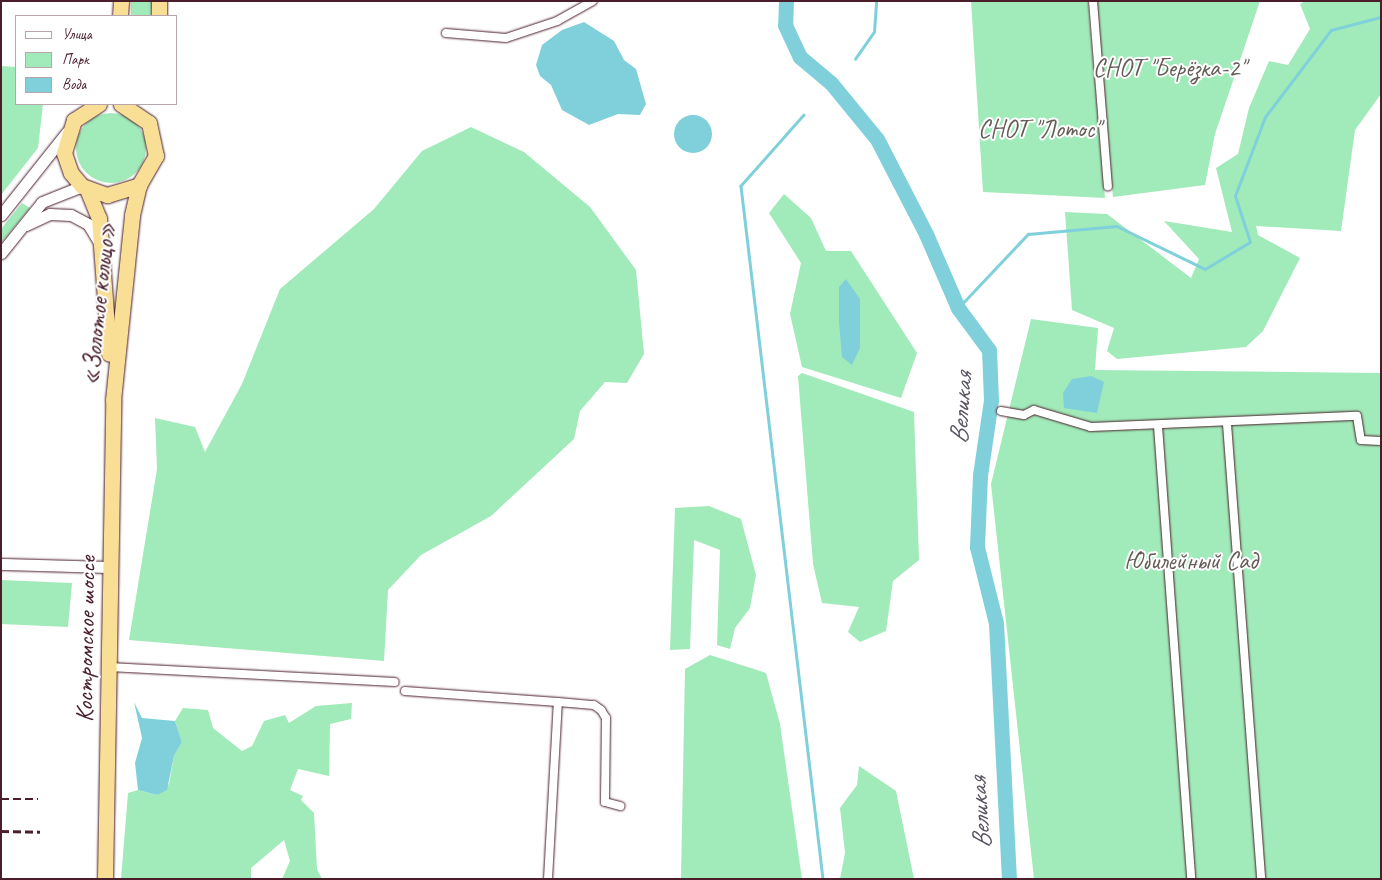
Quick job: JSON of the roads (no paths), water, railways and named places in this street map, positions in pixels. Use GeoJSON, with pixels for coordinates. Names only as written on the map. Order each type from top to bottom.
{"type":"FeatureCollection","features":[{"type":"Feature","properties":{"kind":"highway"},"geometry":{"type":"LineString","coordinates":[[120,15],[121,1]]}},
{"type":"Feature","properties":{"kind":"highway"},"geometry":{"type":"LineString","coordinates":[[159,1],[159,15]]}},
{"type":"Feature","properties":{"kind":"highway"},"geometry":{"type":"LineString","coordinates":[[122,105],[149,123]]}},
{"type":"Feature","properties":{"kind":"highway","name":"«Золотое кольцо»"},"geometry":{"type":"LineString","coordinates":[[113,400],[127,252],[139,185],[156,156],[149,123],[149,105]]}},
{"type":"Feature","properties":{"kind":"highway"},"geometry":{"type":"LineString","coordinates":[[67,132],[85,108]]}},
{"type":"Feature","properties":{"kind":"highway","name":"«Золотое кольцо»"},"geometry":{"type":"LineString","coordinates":[[67,132],[65,160],[97,209],[113,400]]}},
{"type":"Feature","properties":{"kind":"highway","name":"«Золотое кольцо»"},"geometry":{"type":"LineString","coordinates":[[85,188],[114,195],[139,185]]}},
{"type":"Feature","properties":{"kind":"highway","name":"Костромское шоссе"},"geometry":{"type":"LineString","coordinates":[[105,879],[113,400]]}},
{"type":"Feature","properties":{"kind":"main road"},"geometry":{"type":"LineString","coordinates":[[1,216],[67,132]]}},
{"type":"Feature","properties":{"kind":"main road"},"geometry":{"type":"LineString","coordinates":[[1,253],[47,198],[85,188]]}},
{"type":"Feature","properties":{"kind":"main road"},"geometry":{"type":"LineString","coordinates":[[16,235],[37,218],[64,213],[88,224],[101,248]]}},
{"type":"Feature","properties":{"kind":"main road"},"geometry":{"type":"LineString","coordinates":[[1,564],[111,567]]}},
{"type":"Feature","properties":{"kind":"street"},"geometry":{"type":"LineString","coordinates":[[446,33],[506,38],[557,21],[592,1]]}},
{"type":"Feature","properties":{"kind":"street"},"geometry":{"type":"LineString","coordinates":[[1093,1],[1108,186]]}},
{"type":"Feature","properties":{"kind":"street"},"geometry":{"type":"LineString","coordinates":[[1001,411],[1024,415],[1034,410],[1091,427],[1227,424],[1358,416],[1361,440],[1381,442]]}},
{"type":"Feature","properties":{"kind":"street"},"geometry":{"type":"LineString","coordinates":[[1227,424],[1261,879]]}},
{"type":"Feature","properties":{"kind":"street"},"geometry":{"type":"LineString","coordinates":[[1158,426],[1191,879]]}},
{"type":"Feature","properties":{"kind":"street"},"geometry":{"type":"LineString","coordinates":[[109,666],[395,682]]}},
{"type":"Feature","properties":{"kind":"street"},"geometry":{"type":"LineString","coordinates":[[406,691],[594,705],[606,718],[605,802],[620,806]]}},
{"type":"Feature","properties":{"kind":"street"},"geometry":{"type":"LineString","coordinates":[[548,879],[558,702]]}},
{"type":"Feature","properties":{"kind":"water"},"geometry":{"type":"Polygon","coordinates":[[[584,22],[614,41],[624,60],[636,69],[646,104],[640,115],[618,114],[589,125],[562,110],[551,85],[540,76],[536,65],[542,45],[562,30],[584,22]]]}},
{"type":"Feature","properties":{"kind":"water"},"geometry":{"type":"Polygon","coordinates":[[[693,115],[707,120],[712,134],[707,148],[693,153],[679,148],[674,134],[679,120],[693,115]]]}},
{"type":"Feature","properties":{"kind":"water"},"geometry":{"type":"Polygon","coordinates":[[[846,279],[860,299],[860,348],[852,365],[842,357],[839,322],[839,287],[846,279]]]}},
{"type":"Feature","properties":{"kind":"water"},"geometry":{"type":"Polygon","coordinates":[[[1091,376],[1104,382],[1097,413],[1064,408],[1063,393],[1072,379],[1091,376]]]}},
{"type":"Feature","properties":{"kind":"water"},"geometry":{"type":"Polygon","coordinates":[[[134,702],[142,718],[175,721],[182,742],[174,756],[167,790],[157,795],[138,790],[135,763],[142,738],[134,702]]]}},
{"type":"Feature","properties":{"kind":"waterway","name":"Великая"},"geometry":{"type":"LineString","coordinates":[[786,1],[785,25],[800,57],[831,83],[877,139],[926,234],[958,308],[989,350],[991,400],[980,475],[977,547],[996,623],[1009,879]]}},
{"type":"Feature","properties":{"kind":"waterway"},"geometry":{"type":"LineString","coordinates":[[855,59],[874,32],[876,1]]}},
{"type":"Feature","properties":{"kind":"waterway"},"geometry":{"type":"LineString","coordinates":[[958,308],[1028,234],[1117,226],[1205,269],[1250,242],[1235,196],[1265,117],[1331,30],[1381,17]]}},
{"type":"Feature","properties":{"kind":"waterway"},"geometry":{"type":"LineString","coordinates":[[804,115],[741,186],[823,879]]}},
{"type":"Feature","properties":{"kind":"railway"},"geometry":{"type":"LineString","coordinates":[[1,799],[38,799]]}},
{"type":"Feature","properties":{"kind":"railway"},"geometry":{"type":"LineString","coordinates":[[1,831],[40,832]]}},
{"type":"Feature","properties":{"kind":"park label","name":"СНОТ \"Берёзка-2\""},"geometry":{"type":"Point","coordinates":[1169,68]}},
{"type":"Feature","properties":{"kind":"park label","name":"СНОТ \"Лотос\""},"geometry":{"type":"Point","coordinates":[1039,129]}},
{"type":"Feature","properties":{"kind":"park label","name":"Юбилейный Сад"},"geometry":{"type":"Point","coordinates":[1191,561]}}]}
